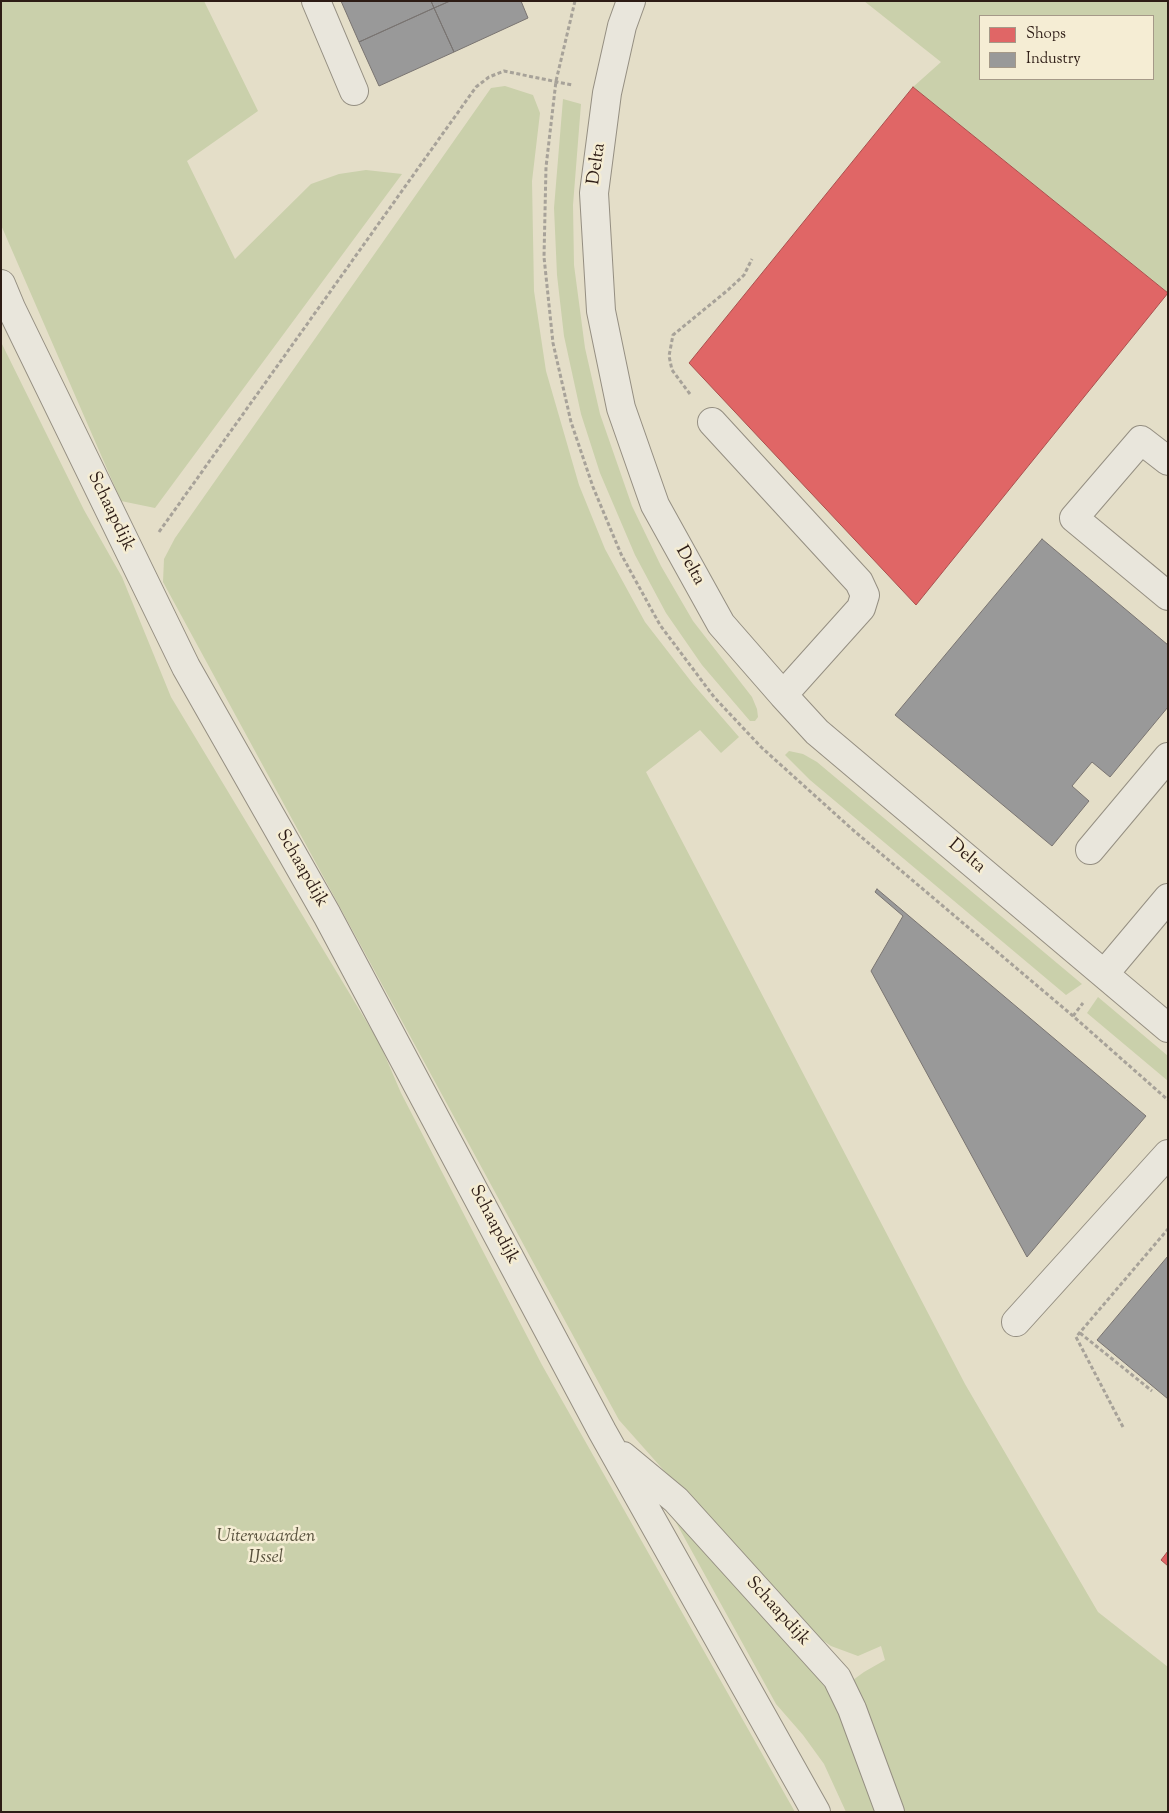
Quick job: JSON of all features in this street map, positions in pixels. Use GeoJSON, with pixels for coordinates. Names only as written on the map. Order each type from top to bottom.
{"type":"FeatureCollection","features":[{"type":"Feature","properties":{"kind":"street"},"geometry":{"type":"LineString","coordinates":[[316,1],[354,91]]}},
{"type":"Feature","properties":{"kind":"street","name":"Delta"},"geometry":{"type":"LineString","coordinates":[[631,1],[622,26],[607,93],[594,193],[601,312],[621,408],[655,505],[721,624],[817,732],[1168,1028]]}},
{"type":"Feature","properties":{"kind":"street","name":"Schaapdijk"},"geometry":{"type":"LineString","coordinates":[[1,284],[15,317],[186,667],[327,915],[612,1448],[816,1812]]}},
{"type":"Feature","properties":{"kind":"street"},"geometry":{"type":"LineString","coordinates":[[712,422],[858,582],[865,595],[861,608],[783,695]]}},
{"type":"Feature","properties":{"kind":"street"},"geometry":{"type":"LineString","coordinates":[[1168,461],[1141,440],[1074,518],[1168,596]]}},
{"type":"Feature","properties":{"kind":"street"},"geometry":{"type":"LineString","coordinates":[[1090,850],[1168,757]]}},
{"type":"Feature","properties":{"kind":"street"},"geometry":{"type":"LineString","coordinates":[[1105,974],[1168,898]]}},
{"type":"Feature","properties":{"kind":"street"},"geometry":{"type":"LineString","coordinates":[[1016,1322],[1168,1154]]}},
{"type":"Feature","properties":{"kind":"street","name":"Schaapdijk"},"geometry":{"type":"LineString","coordinates":[[612,1448],[676,1500],[836,1678],[852,1709],[890,1812]]}},
{"type":"Feature","properties":{"kind":"path"},"geometry":{"type":"LineString","coordinates":[[136,565],[476,87],[489,77],[504,71],[607,93]]}},
{"type":"Feature","properties":{"kind":"path"},"geometry":{"type":"LineString","coordinates":[[712,422],[672,370],[669,356],[670,342],[673,335],[716,301],[744,274],[752,259]]}},
{"type":"Feature","properties":{"kind":"path"},"geometry":{"type":"LineString","coordinates":[[1123,1426],[1076,1337],[1168,1229]]}},
{"type":"Feature","properties":{"kind":"path"},"geometry":{"type":"LineString","coordinates":[[1080,1333],[1152,1391]]}},
{"type":"Feature","properties":{"kind":"green space"},"geometry":{"type":"Polygon","coordinates":[[[1,1],[204,1],[258,111],[187,161],[235,259],[311,184],[339,174],[366,170],[402,174],[155,508],[121,501],[1,225],[1,1]]]}},
{"type":"Feature","properties":{"kind":"green space"},"geometry":{"type":"Polygon","coordinates":[[[864,1],[1168,1],[1168,293],[913,87],[941,62],[864,1]]]}},
{"type":"Feature","properties":{"kind":"green space"},"geometry":{"type":"Polygon","coordinates":[[[505,86],[533,95],[540,113],[532,181],[534,291],[546,371],[579,485],[605,549],[645,622],[693,684],[739,737],[721,753],[700,730],[646,772],[965,1384],[1098,1612],[1168,1667],[1168,1812],[901,1812],[868,1712],[853,1680],[885,1660],[881,1646],[858,1656],[831,1646],[803,1627],[619,1420],[163,582],[164,559],[175,538],[491,88],[505,86]]]}},
{"type":"Feature","properties":{"kind":"green space"},"geometry":{"type":"Polygon","coordinates":[[[563,99],[581,104],[573,205],[574,265],[585,348],[600,414],[632,506],[661,566],[693,621],[752,697],[758,717],[755,721],[750,721],[702,665],[666,613],[635,555],[600,473],[581,414],[564,336],[557,275],[554,208],[563,99]]]}},
{"type":"Feature","properties":{"kind":"green space","name":"Uiterwaarden IJssel"},"geometry":{"type":"Polygon","coordinates":[[[1,342],[84,510],[122,577],[171,697],[380,1044],[401,1093],[542,1365],[795,1812],[1,1812],[1,342]]]}},
{"type":"Feature","properties":{"kind":"green space"},"geometry":{"type":"Polygon","coordinates":[[[789,751],[803,754],[817,762],[1082,984],[1066,995],[810,780],[785,755],[789,751]]]}},
{"type":"Feature","properties":{"kind":"green space"},"geometry":{"type":"Polygon","coordinates":[[[1098,997],[1168,1056],[1168,1081],[1087,1013],[1098,997]]]}},
{"type":"Feature","properties":{"kind":"green space"},"geometry":{"type":"Polygon","coordinates":[[[673,1517],[815,1672],[844,1714],[881,1812],[846,1812],[824,1764],[803,1735],[776,1704],[673,1517]]]}},
{"type":"Feature","properties":{"kind":"building: Shops"},"geometry":{"type":"Polygon","coordinates":[[[913,87],[1168,293],[916,605],[689,363],[913,87]]]}},
{"type":"Feature","properties":{"kind":"building: Shops"},"geometry":{"type":"Polygon","coordinates":[[[1168,1551],[1168,1566],[1161,1560],[1168,1551]]]}},
{"type":"Feature","properties":{"kind":"building: Industry"},"geometry":{"type":"Polygon","coordinates":[[[341,1],[431,1],[434,8],[359,42],[341,1]]]}},
{"type":"Feature","properties":{"kind":"building: Industry"},"geometry":{"type":"Polygon","coordinates":[[[431,1],[450,1],[434,8],[431,1]]]}},
{"type":"Feature","properties":{"kind":"building: Industry"},"geometry":{"type":"Polygon","coordinates":[[[450,1],[521,1],[528,18],[454,52],[434,8],[450,1]]]}},
{"type":"Feature","properties":{"kind":"building: Industry"},"geometry":{"type":"Polygon","coordinates":[[[434,8],[454,52],[379,86],[359,42],[434,8]]]}},
{"type":"Feature","properties":{"kind":"building: Industry"},"geometry":{"type":"Polygon","coordinates":[[[1042,539],[1168,645],[1168,707],[1110,777],[1092,762],[1072,786],[1089,801],[1052,846],[895,715],[1042,539]]]}},
{"type":"Feature","properties":{"kind":"building: Industry"},"geometry":{"type":"Polygon","coordinates":[[[877,889],[1146,1116],[1027,1257],[871,971],[903,916],[875,892],[877,889]]]}},
{"type":"Feature","properties":{"kind":"building: Industry"},"geometry":{"type":"Polygon","coordinates":[[[1168,1256],[1168,1399],[1097,1340],[1168,1256]]]}}]}
